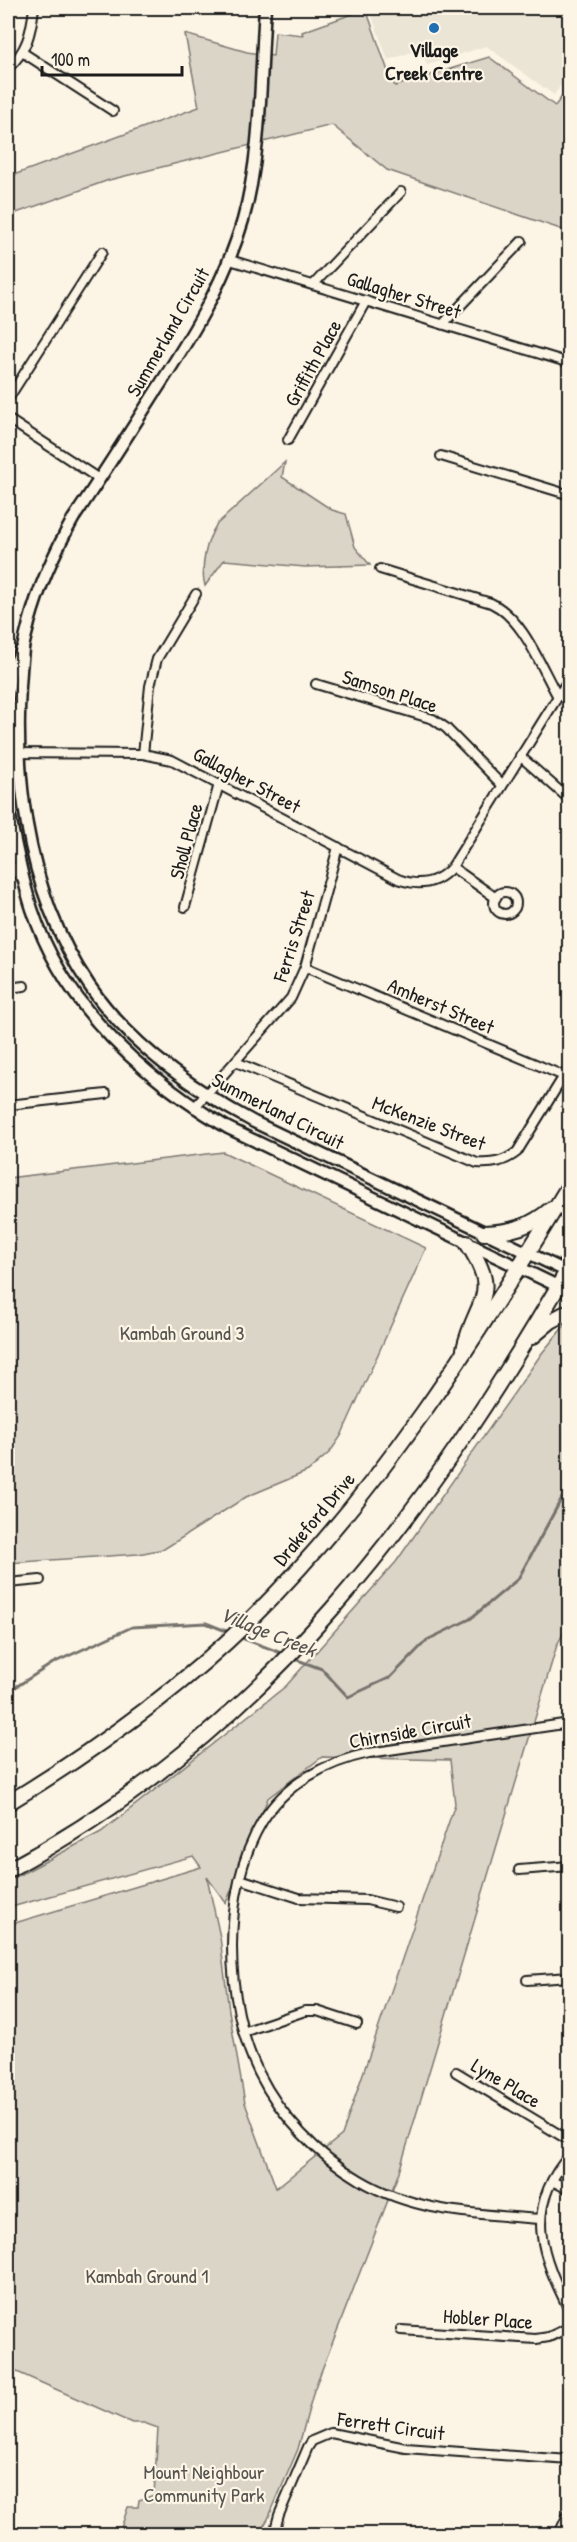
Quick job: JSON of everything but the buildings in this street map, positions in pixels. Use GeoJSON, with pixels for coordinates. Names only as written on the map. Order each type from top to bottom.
{"type":"FeatureCollection","features":[{"type":"Feature","properties":{"kind":"highway","name":"Drakeford Drive"},"geometry":{"type":"LineString","coordinates":[[8,1803],[116,1733],[210,1657],[249,1621],[299,1569],[347,1513],[413,1428],[461,1360],[570,1184]]}},
{"type":"Feature","properties":{"kind":"highway"},"geometry":{"type":"LineString","coordinates":[[484,1233],[518,1229],[540,1219],[557,1204]]}},
{"type":"Feature","properties":{"kind":"highway"},"geometry":{"type":"LineString","coordinates":[[461,1360],[469,1328],[481,1306],[485,1290],[483,1271],[467,1243]]}},
{"type":"Feature","properties":{"kind":"highway"},"geometry":{"type":"LineString","coordinates":[[8,1870],[93,1819],[208,1734],[312,1634],[381,1554],[415,1508],[459,1445],[523,1344],[563,1289],[568,1270]]}},
{"type":"Feature","properties":{"kind":"highway"},"geometry":{"type":"LineString","coordinates":[[523,1344],[551,1321],[570,1311]]}},
{"type":"Feature","properties":{"kind":"street"},"geometry":{"type":"LineString","coordinates":[[8,68],[22,52],[29,39],[34,8]]}},
{"type":"Feature","properties":{"kind":"street","name":"Summerland Circuit"},"geometry":{"type":"LineString","coordinates":[[265,8],[252,177],[243,218],[230,260],[216,292],[190,339],[72,519],[38,593],[23,649],[13,754],[39,877],[53,920],[69,954],[90,986],[141,1046],[172,1072],[206,1095],[254,1122],[484,1233],[568,1270]]}},
{"type":"Feature","properties":{"kind":"street"},"geometry":{"type":"LineString","coordinates":[[22,52],[113,111]]}},
{"type":"Feature","properties":{"kind":"street"},"geometry":{"type":"LineString","coordinates":[[312,285],[401,192]]}},
{"type":"Feature","properties":{"kind":"street"},"geometry":{"type":"LineString","coordinates":[[443,324],[522,241]]}},
{"type":"Feature","properties":{"kind":"street"},"geometry":{"type":"LineString","coordinates":[[8,399],[102,252]]}},
{"type":"Feature","properties":{"kind":"street","name":"Gallagher Street"},"geometry":{"type":"LineString","coordinates":[[230,260],[570,363]]}},
{"type":"Feature","properties":{"kind":"street","name":"Griffith Place"},"geometry":{"type":"LineString","coordinates":[[288,440],[366,301]]}},
{"type":"Feature","properties":{"kind":"street"},"geometry":{"type":"LineString","coordinates":[[8,420],[99,479]]}},
{"type":"Feature","properties":{"kind":"street"},"geometry":{"type":"LineString","coordinates":[[441,456],[570,495]]}},
{"type":"Feature","properties":{"kind":"street"},"geometry":{"type":"LineString","coordinates":[[380,569],[504,609],[516,623],[557,695]]}},
{"type":"Feature","properties":{"kind":"street"},"geometry":{"type":"LineString","coordinates":[[143,754],[154,668],[196,594]]}},
{"type":"Feature","properties":{"kind":"street","name":"Summerland Circuit"},"geometry":{"type":"LineString","coordinates":[[8,695],[11,672],[23,649]]}},
{"type":"Feature","properties":{"kind":"street","name":"Gallagher Street"},"geometry":{"type":"LineString","coordinates":[[13,754],[143,754],[172,760],[409,883],[434,881],[445,875],[452,867],[570,677]]}},
{"type":"Feature","properties":{"kind":"street","name":"Samson Place"},"geometry":{"type":"LineString","coordinates":[[316,684],[433,719],[446,728],[502,785]]}},
{"type":"Feature","properties":{"kind":"street"},"geometry":{"type":"LineString","coordinates":[[520,756],[570,800]]}},
{"type":"Feature","properties":{"kind":"street","name":"Sholl Place"},"geometry":{"type":"LineString","coordinates":[[185,907],[219,784]]}},
{"type":"Feature","properties":{"kind":"street","name":"Summerland Circuit"},"geometry":{"type":"LineString","coordinates":[[8,807],[12,847],[32,911],[46,944],[83,1005],[135,1063],[194,1108],[246,1137],[563,1289]]}},
{"type":"Feature","properties":{"kind":"street"},"geometry":{"type":"LineString","coordinates":[[12,847],[31,843]]}},
{"type":"Feature","properties":{"kind":"street","name":"Ferris Street"},"geometry":{"type":"LineString","coordinates":[[194,1108],[285,1007],[305,967],[338,848]]}},
{"type":"Feature","properties":{"kind":"street"},"geometry":{"type":"LineString","coordinates":[[8,865],[22,876]]}},
{"type":"Feature","properties":{"kind":"street"},"geometry":{"type":"LineString","coordinates":[[452,867],[496,898]]}},
{"type":"Feature","properties":{"kind":"street","name":"Amherst Street"},"geometry":{"type":"LineString","coordinates":[[305,967],[564,1076]]}},
{"type":"Feature","properties":{"kind":"street"},"geometry":{"type":"LineString","coordinates":[[8,988],[24,986]]}},
{"type":"Feature","properties":{"kind":"street","name":"McKenzie Street"},"geometry":{"type":"LineString","coordinates":[[236,1062],[477,1163],[489,1164],[508,1159],[517,1152],[570,1066]]}},
{"type":"Feature","properties":{"kind":"street"},"geometry":{"type":"LineString","coordinates":[[8,1105],[106,1094]]}},
{"type":"Feature","properties":{"kind":"street"},"geometry":{"type":"LineString","coordinates":[[8,1583],[40,1580]]}},
{"type":"Feature","properties":{"kind":"street","name":"Chirnside Circuit"},"geometry":{"type":"LineString","coordinates":[[541,2219],[466,2213],[423,2206],[398,2199],[360,2180],[314,2146],[292,2123],[274,2099],[259,2073],[243,2032],[234,1989],[232,1943],[240,1879],[252,1840],[269,1812],[292,1788],[322,1767],[369,1753],[570,1723]]}},
{"type":"Feature","properties":{"kind":"street"},"geometry":{"type":"LineString","coordinates":[[519,1870],[570,1866]]}},
{"type":"Feature","properties":{"kind":"street"},"geometry":{"type":"LineString","coordinates":[[240,1879],[298,1898],[367,1900],[396,1907]]}},
{"type":"Feature","properties":{"kind":"street"},"geometry":{"type":"LineString","coordinates":[[527,1980],[570,1977]]}},
{"type":"Feature","properties":{"kind":"street"},"geometry":{"type":"LineString","coordinates":[[243,2032],[305,2011],[317,2011],[357,2024]]}},
{"type":"Feature","properties":{"kind":"street","name":"Lyne Place"},"geometry":{"type":"LineString","coordinates":[[456,2072],[570,2141]]}},
{"type":"Feature","properties":{"kind":"street"},"geometry":{"type":"LineString","coordinates":[[570,2155],[552,2181],[544,2200],[541,2219],[544,2257],[570,2312]]}},
{"type":"Feature","properties":{"kind":"street"},"geometry":{"type":"LineString","coordinates":[[552,2181],[570,2190]]}},
{"type":"Feature","properties":{"kind":"street","name":"Hobler Place"},"geometry":{"type":"LineString","coordinates":[[401,2330],[536,2339],[549,2337],[570,2327]]}},
{"type":"Feature","properties":{"kind":"street","name":"Ferrett Circuit"},"geometry":{"type":"LineString","coordinates":[[278,2535],[276,2526],[279,2515],[308,2447],[312,2441],[322,2435],[339,2434],[406,2448],[570,2460]]}},
{"type":"Feature","properties":{"kind":"street"},"geometry":{"type":"LineString","coordinates":[[559,2535],[570,2510]]}},
{"type":"Feature","properties":{"kind":"shaded area"},"geometry":{"type":"Polygon","coordinates":[[[369,8],[569,8],[569,73],[554,95],[486,46],[427,65],[421,49],[388,60],[369,8]]]}},
{"type":"Feature","properties":{"kind":"green space"},"geometry":{"type":"Polygon","coordinates":[[[366,9],[395,86],[489,57],[555,106],[569,87],[569,232],[387,170],[332,125],[109,180],[8,216],[8,177],[199,107],[185,34],[247,52],[273,56],[275,32],[303,35],[302,32],[366,9]]]}},
{"type":"Feature","properties":{"kind":"green space"},"geometry":{"type":"Polygon","coordinates":[[[285,462],[282,477],[332,510],[346,514],[355,547],[370,565],[305,567],[224,560],[205,586],[203,571],[205,554],[217,524],[285,462]]]}},
{"type":"Feature","properties":{"kind":"green space","name":"Kambah Ground 3"},"geometry":{"type":"Polygon","coordinates":[[[223,1152],[426,1248],[341,1436],[330,1452],[308,1471],[246,1497],[164,1549],[138,1554],[8,1563],[8,1178],[223,1152]]]}},
{"type":"Feature","properties":{"kind":"green space"},"geometry":{"type":"Polygon","coordinates":[[[569,1324],[569,1623],[557,1645],[399,2172],[314,2390],[298,2449],[268,2519],[259,2534],[119,2534],[128,2507],[138,2507],[139,2500],[154,2495],[158,2428],[144,2423],[132,2423],[8,2368],[8,1925],[201,1867],[193,1856],[8,1908],[8,1881],[101,1832],[286,1686],[396,1562],[542,1353],[565,1325],[569,1324]],[[322,1757],[268,1798],[226,1903],[207,1877],[220,1937],[229,2011],[245,2103],[276,2188],[342,2135],[455,1804],[450,1760],[322,1757]]]}},
{"type":"Feature","properties":{"kind":"waterway","name":"Village Creek"},"geometry":{"type":"LineString","coordinates":[[292,1658],[322,1669],[348,1697],[391,1677],[427,1640],[470,1619],[518,1579],[570,1483]]}},
{"type":"Feature","properties":{"kind":"waterway","name":"Village Creek"},"geometry":{"type":"LineString","coordinates":[[8,1692],[53,1663],[132,1627],[206,1623],[231,1633]]}},
{"type":"Feature","properties":{"kind":"waterway","name":"Village Creek"},"geometry":{"type":"LineString","coordinates":[[239,1637],[284,1654]]}},
{"type":"Feature","properties":{"kind":"place","name":"Village Creek Centre"},"geometry":{"type":"Point","coordinates":[434,28]}},
{"type":"Feature","properties":{"kind":"park label","name":"Kambah Ground 1"},"geometry":{"type":"Point","coordinates":[147,2276]}},
{"type":"Feature","properties":{"kind":"park label","name":"Mount Neighbour Community Park"},"geometry":{"type":"Point","coordinates":[204,2484]}}]}
